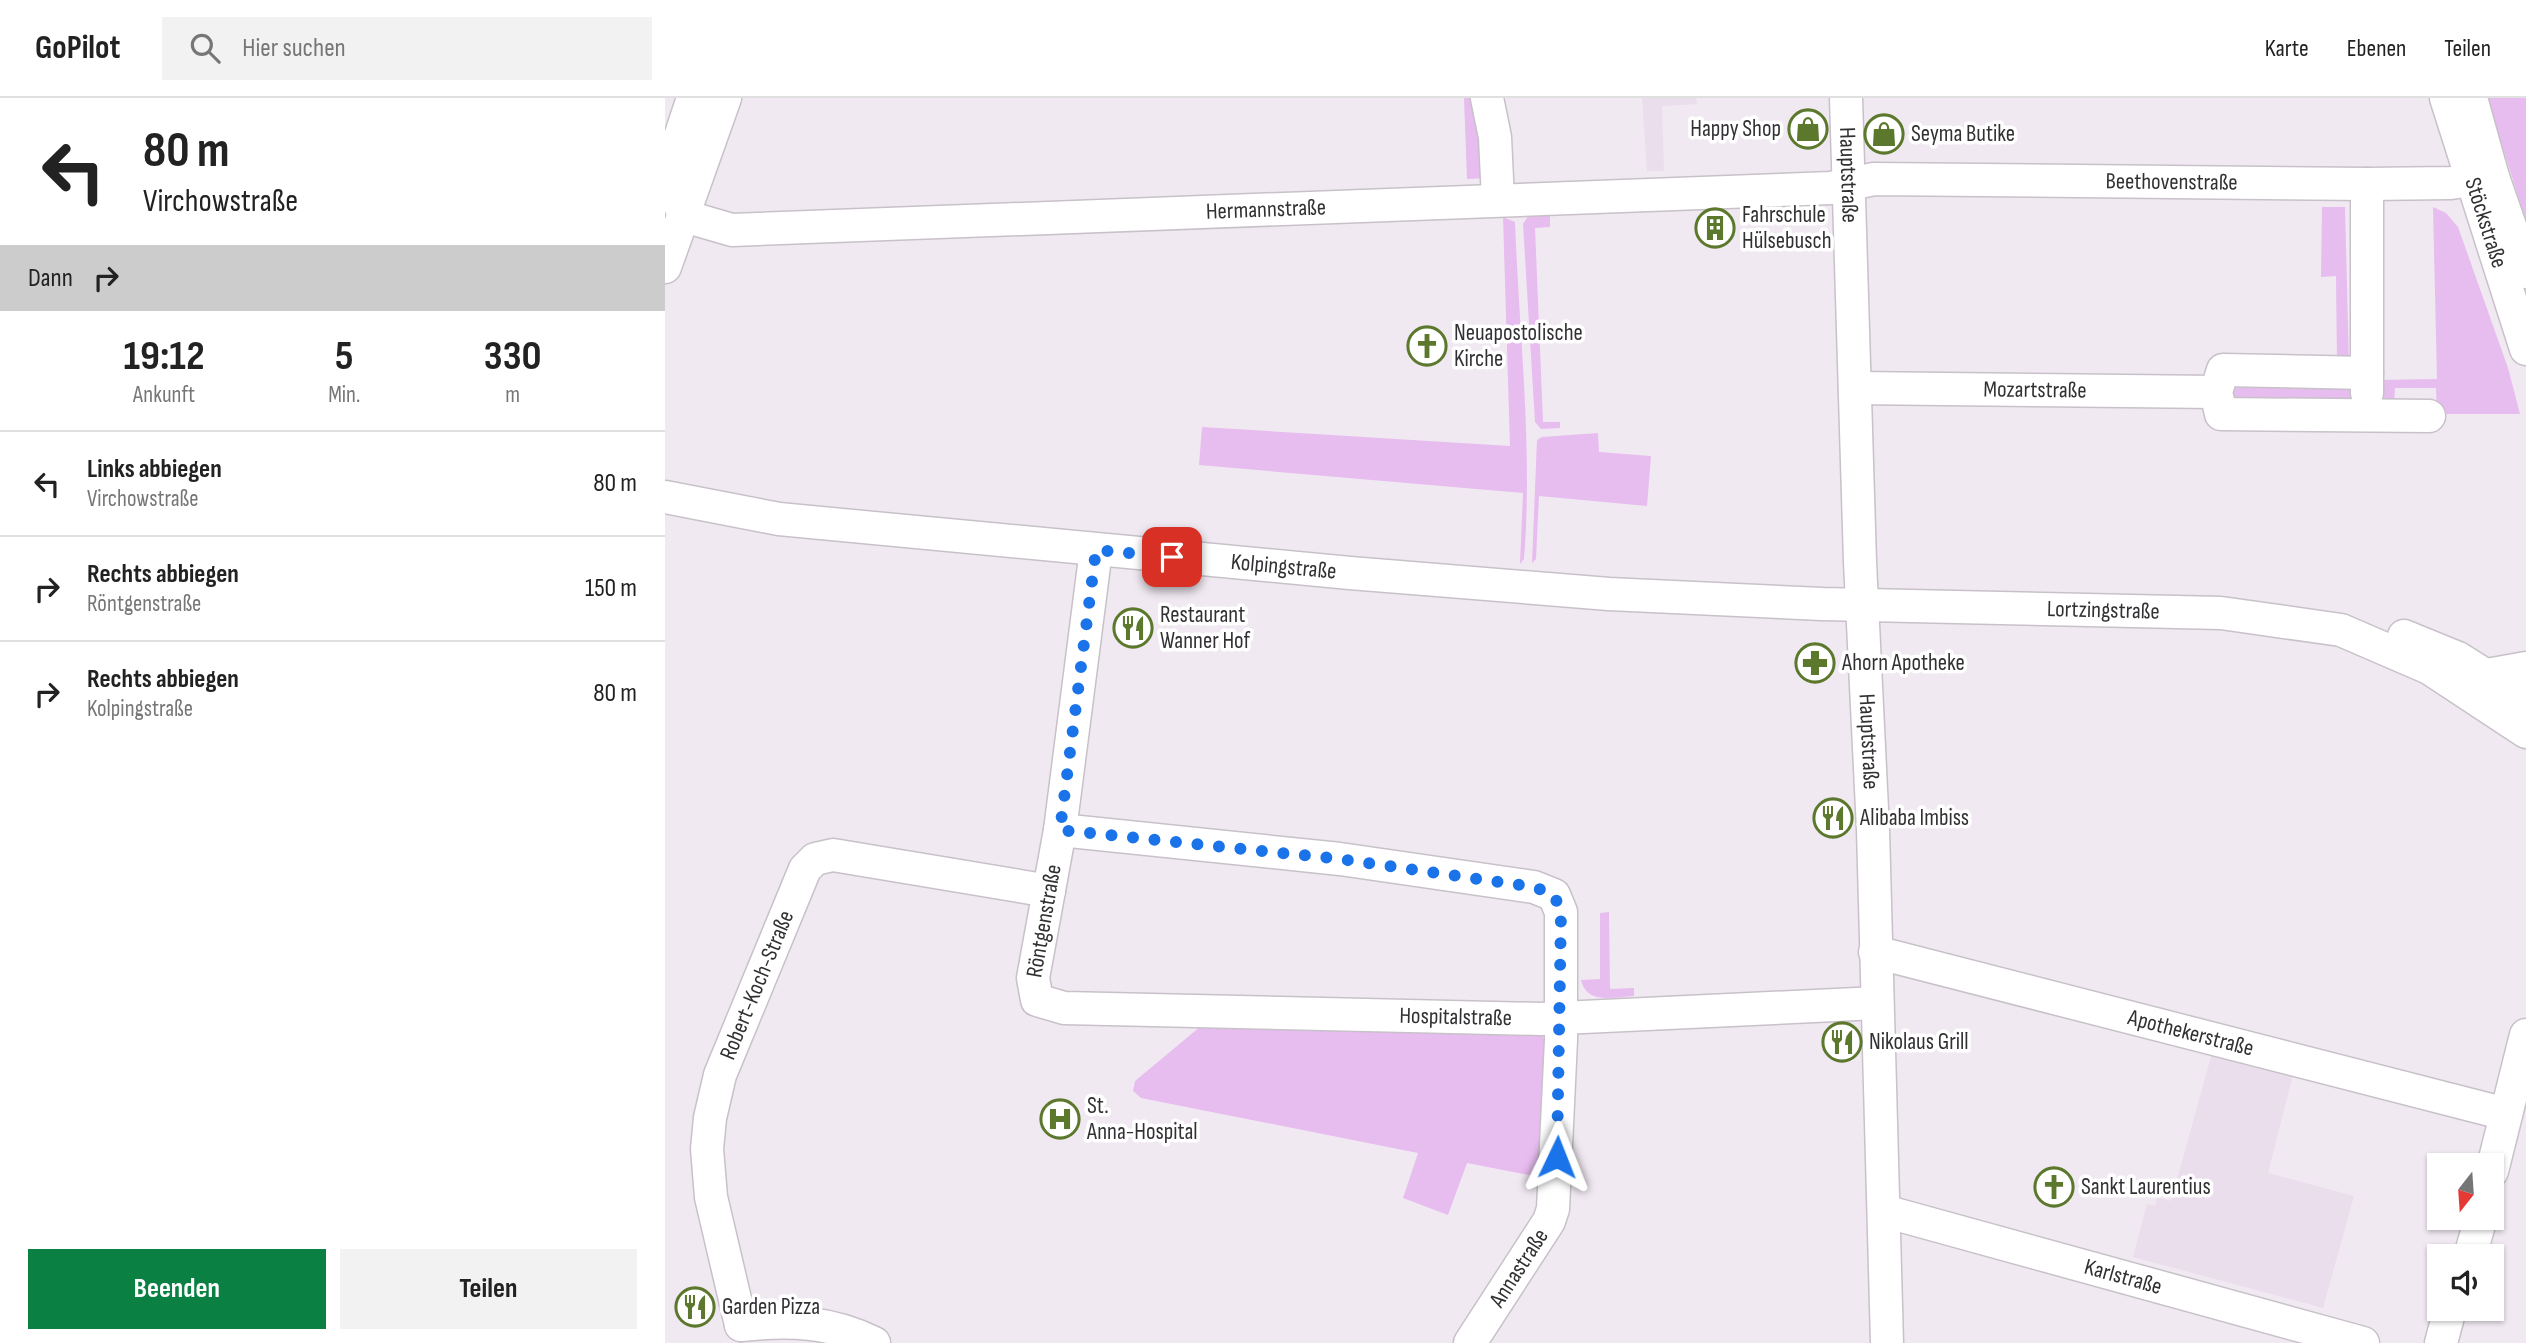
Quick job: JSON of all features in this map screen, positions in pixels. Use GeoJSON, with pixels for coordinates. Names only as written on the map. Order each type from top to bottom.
{"type":"FeatureCollection","features":[{"type":"Feature","properties":{"kind":"street"},"geometry":{"type":"LineString","coordinates":[[665,185],[693,98]]}},
{"type":"Feature","properties":{"kind":"street"},"geometry":{"type":"LineString","coordinates":[[665,267],[726,98]]}},
{"type":"Feature","properties":{"kind":"street"},"geometry":{"type":"LineString","coordinates":[[1487,98],[1495,137],[1498,201]]}},
{"type":"Feature","properties":{"kind":"street","name":"Hauptstraße"},"geometry":{"type":"LineString","coordinates":[[1846,98],[1887,1343]]}},
{"type":"Feature","properties":{"kind":"street","name":"Stöckstraße"},"geometry":{"type":"LineString","coordinates":[[2446,98],[2526,272]]}},
{"type":"Feature","properties":{"kind":"street","name":"Stöckstraße"},"geometry":{"type":"LineString","coordinates":[[2471,98],[2482,179],[2526,349]]}},
{"type":"Feature","properties":{"kind":"street"},"geometry":{"type":"LineString","coordinates":[[674,153],[675,192],[684,216]]}},
{"type":"Feature","properties":{"kind":"street","name":"Beethovenstraße"},"geometry":{"type":"LineString","coordinates":[[1849,184],[1874,179],[1918,178],[2367,184],[2482,179]]}},
{"type":"Feature","properties":{"kind":"street","name":"Hermannstraße"},"geometry":{"type":"LineString","coordinates":[[684,216],[732,230],[1782,190],[1849,184]]}},
{"type":"Feature","properties":{"kind":"street"},"geometry":{"type":"LineString","coordinates":[[2367,184],[2367,415]]}},
{"type":"Feature","properties":{"kind":"street"},"geometry":{"type":"LineString","coordinates":[[2367,373],[2223,370],[2216,392],[2221,414],[2429,416]]}},
{"type":"Feature","properties":{"kind":"street","name":"Mozartstraße"},"geometry":{"type":"LineString","coordinates":[[1855,388],[2216,392]]}},
{"type":"Feature","properties":{"kind":"street","name":"Kolpingstraße"},"geometry":{"type":"LineString","coordinates":[[665,497],[779,519],[1096,550],[1609,594],[1863,605]]}},
{"type":"Feature","properties":{"kind":"street","name":"Röntgenstraße"},"geometry":{"type":"LineString","coordinates":[[1037,1000],[1033,978],[1060,830],[1096,550]]}},
{"type":"Feature","properties":{"kind":"street","name":"Lortzingstraße"},"geometry":{"type":"LineString","coordinates":[[1863,605],[2221,612],[2341,630],[2374,629],[2407,637],[2458,658],[2526,701]]}},
{"type":"Feature","properties":{"kind":"street","name":"Lortzingstraße"},"geometry":{"type":"LineString","coordinates":[[2341,630],[2428,668],[2526,732]]}},
{"type":"Feature","properties":{"kind":"street"},"geometry":{"type":"LineString","coordinates":[[2487,675],[2526,668]]}},
{"type":"Feature","properties":{"kind":"street","name":"Annastraße"},"geometry":{"type":"LineString","coordinates":[[1060,830],[1340,859],[1534,887],[1554,895],[1561,912],[1553,1209],[1549,1221],[1470,1343]]}},
{"type":"Feature","properties":{"kind":"street","name":"Robert-Koch-Straße"},"geometry":{"type":"LineString","coordinates":[[731,1334],[711,1197],[707,1149],[710,1118],[720,1075],[802,874],[814,859],[833,855],[1049,891]]}},
{"type":"Feature","properties":{"kind":"street","name":"Apothekerstraße"},"geometry":{"type":"LineString","coordinates":[[1875,952],[2506,1114]]}},
{"type":"Feature","properties":{"kind":"street","name":"Hospitalstraße"},"geometry":{"type":"LineString","coordinates":[[1037,1000],[1063,1008],[1560,1019],[1877,1003]]}},
{"type":"Feature","properties":{"kind":"street"},"geometry":{"type":"LineString","coordinates":[[2496,1153],[2526,1035]]}},
{"type":"Feature","properties":{"kind":"street","name":"Karlstraße"},"geometry":{"type":"LineString","coordinates":[[1884,1211],[2363,1343]]}},
{"type":"Feature","properties":{"kind":"street"},"geometry":{"type":"LineString","coordinates":[[731,1334],[787,1321],[825,1324],[874,1343]]}},
{"type":"Feature","properties":{"kind":"street"},"geometry":{"type":"LineString","coordinates":[[2441,1343],[2447,1321]]}},
{"type":"Feature","properties":{"kind":"street"},"geometry":{"type":"LineString","coordinates":[[2459,1343],[2463,1321]]}},
{"type":"Feature","properties":{"kind":"shaded area"},"geometry":{"type":"Polygon","coordinates":[[[1464,98],[1477,98],[1489,178],[1467,179],[1464,98]]]}},
{"type":"Feature","properties":{"kind":"shaded area"},"geometry":{"type":"Polygon","coordinates":[[[1642,98],[1696,98],[1697,104],[1662,106],[1664,171],[1647,171],[1642,98]]]}},
{"type":"Feature","properties":{"kind":"shaded area"},"geometry":{"type":"Polygon","coordinates":[[[2487,98],[2526,98],[2526,221],[2487,98]]]}},
{"type":"Feature","properties":{"kind":"shaded area"},"geometry":{"type":"Polygon","coordinates":[[[2322,207],[2345,207],[2349,364],[2337,363],[2336,276],[2321,277],[2322,207]]]}},
{"type":"Feature","properties":{"kind":"shaded area"},"geometry":{"type":"Polygon","coordinates":[[[2433,207],[2446,213],[2458,227],[2508,368],[2520,414],[2437,414],[2436,388],[2395,388],[2394,406],[2382,408],[2377,380],[2437,379],[2433,207]]]}},
{"type":"Feature","properties":{"kind":"shaded area"},"geometry":{"type":"Polygon","coordinates":[[[1550,215],[1550,227],[1535,228],[1543,422],[1560,422],[1560,428],[1541,429],[1535,422],[1523,224],[1528,216],[1550,215]]]}},
{"type":"Feature","properties":{"kind":"shaded area"},"geometry":{"type":"Polygon","coordinates":[[[1503,217],[1515,222],[1524,391],[1527,475],[1524,559],[1520,564],[1523,493],[1199,465],[1202,427],[1510,446],[1503,217]]]}},
{"type":"Feature","properties":{"kind":"shaded area"},"geometry":{"type":"Polygon","coordinates":[[[2350,378],[2359,399],[2231,401],[2230,385],[2350,378]]]}},
{"type":"Feature","properties":{"kind":"shaded area"},"geometry":{"type":"Polygon","coordinates":[[[1598,433],[1599,452],[1651,456],[1647,506],[1539,496],[1536,559],[1532,563],[1537,440],[1542,437],[1598,433]]]}},
{"type":"Feature","properties":{"kind":"shaded area"},"geometry":{"type":"Polygon","coordinates":[[[1609,912],[1610,989],[1634,988],[1634,996],[1595,996],[1584,988],[1581,980],[1600,979],[1600,913],[1609,912]]]}},
{"type":"Feature","properties":{"kind":"shaded area"},"geometry":{"type":"Polygon","coordinates":[[[1201,1026],[1542,1035],[1546,1043],[1544,1178],[1467,1163],[1448,1215],[1403,1198],[1418,1153],[1141,1098],[1133,1091],[1135,1081],[1201,1026]]]}},
{"type":"Feature","properties":{"kind":"shaded area"},"geometry":{"type":"Polygon","coordinates":[[[2212,1053],[2293,1075],[2268,1173],[2354,1196],[2323,1308],[2133,1257],[2147,1204],[2155,1206],[2157,1197],[2171,1201],[2212,1053]]]}},
{"type":"Feature","properties":{"kind":"place","name":"Happy Shop"},"geometry":{"type":"Point","coordinates":[1808,129]}},
{"type":"Feature","properties":{"kind":"place","name":"Seyma Butike"},"geometry":{"type":"Point","coordinates":[1884,134]}},
{"type":"Feature","properties":{"kind":"place","name":"Fahrschule Hülsebusch"},"geometry":{"type":"Point","coordinates":[1715,228]}},
{"type":"Feature","properties":{"kind":"place","name":"Neuapostolische Kirche"},"geometry":{"type":"Point","coordinates":[1427,346]}},
{"type":"Feature","properties":{"kind":"place","name":"Restaurant Wanner Hof"},"geometry":{"type":"Point","coordinates":[1133,628]}},
{"type":"Feature","properties":{"kind":"place","name":"Ahorn Apotheke"},"geometry":{"type":"Point","coordinates":[1815,663]}},
{"type":"Feature","properties":{"kind":"place","name":"Alibaba Imbiss"},"geometry":{"type":"Point","coordinates":[1833,818]}},
{"type":"Feature","properties":{"kind":"place","name":"Nikolaus Grill"},"geometry":{"type":"Point","coordinates":[1842,1042]}},
{"type":"Feature","properties":{"kind":"place","name":"St. Anna-Hospital"},"geometry":{"type":"Point","coordinates":[1060,1119]}},
{"type":"Feature","properties":{"kind":"place","name":"Sankt Laurentius"},"geometry":{"type":"Point","coordinates":[2054,1187]}},
{"type":"Feature","properties":{"kind":"place","name":"Garden Pizza"},"geometry":{"type":"Point","coordinates":[695,1307]}},
{"type":"Feature","properties":{"kind":"route"},"geometry":{"type":"LineString","coordinates":[[1172,557],[1096,550],[1060,830],[1340,859],[1534,887],[1554,895],[1561,912],[1557,1157]]}}]}
